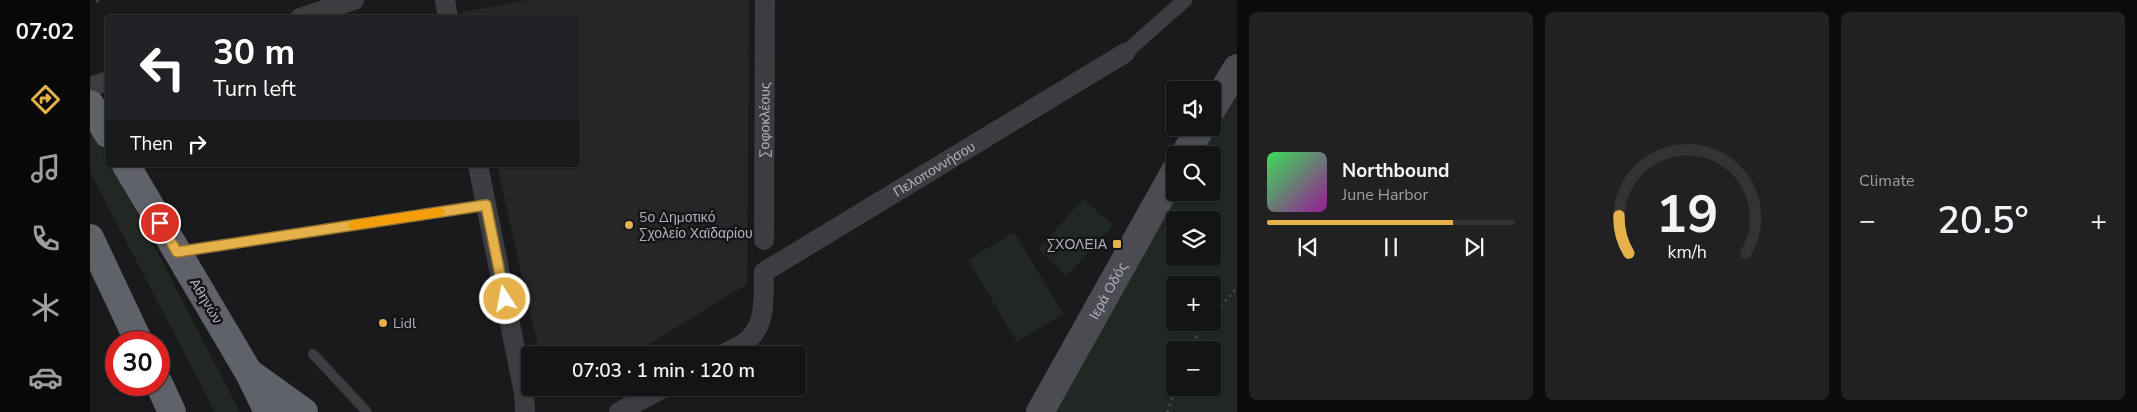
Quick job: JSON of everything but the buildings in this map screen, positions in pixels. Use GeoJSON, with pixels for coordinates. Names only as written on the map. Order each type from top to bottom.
{"type":"FeatureCollection","features":[{"type":"Feature","properties":{"kind":"highway"},"geometry":{"type":"LineString","coordinates":[[90,104],[105,129]]}},
{"type":"Feature","properties":{"kind":"highway","name":"Αθηνών"},"geometry":{"type":"LineString","coordinates":[[127,167],[249,373],[268,412]]}},
{"type":"Feature","properties":{"kind":"highway"},"geometry":{"type":"LineString","coordinates":[[90,238],[134,331]]}},
{"type":"Feature","properties":{"kind":"highway"},"geometry":{"type":"LineString","coordinates":[[249,373],[304,412]]}},
{"type":"Feature","properties":{"kind":"highway"},"geometry":{"type":"LineString","coordinates":[[165,396],[172,412]]}},
{"type":"Feature","properties":{"kind":"main road"},"geometry":{"type":"LineString","coordinates":[[1221,94],[1237,68]]}},
{"type":"Feature","properties":{"kind":"main road","name":"Ιερά Οδός"},"geometry":{"type":"LineString","coordinates":[[1040,412],[1166,187]]}},
{"type":"Feature","properties":{"kind":"street"},"geometry":{"type":"LineString","coordinates":[[309,15],[354,0]]}},
{"type":"Feature","properties":{"kind":"street"},"geometry":{"type":"LineString","coordinates":[[445,0],[448,15]]}},
{"type":"Feature","properties":{"kind":"street","name":"Σοφοκλέους"},"geometry":{"type":"LineString","coordinates":[[764,240],[765,0]]}},
{"type":"Feature","properties":{"kind":"street","name":"Πελοποννήσου"},"geometry":{"type":"LineString","coordinates":[[737,346],[748,340],[759,327],[763,311],[764,272],[1125,53],[1185,0]]}},
{"type":"Feature","properties":{"kind":"street"},"geometry":{"type":"LineString","coordinates":[[90,87],[105,82]]}},
{"type":"Feature","properties":{"kind":"street"},"geometry":{"type":"LineString","coordinates":[[478,167],[524,393],[525,412]]}},
{"type":"Feature","properties":{"kind":"street"},"geometry":{"type":"LineString","coordinates":[[619,412],[648,396]]}},
{"type":"Feature","properties":{"kind":"lane"},"geometry":{"type":"LineString","coordinates":[[177,252],[486,205]]}},
{"type":"Feature","properties":{"kind":"lane"},"geometry":{"type":"LineString","coordinates":[[314,354],[367,412]]}},
{"type":"Feature","properties":{"kind":"path"},"geometry":{"type":"LineString","coordinates":[[97,0],[100,6]]}},
{"type":"Feature","properties":{"kind":"path"},"geometry":{"type":"LineString","coordinates":[[1221,306],[1237,288]]}},
{"type":"Feature","properties":{"kind":"path"},"geometry":{"type":"LineString","coordinates":[[1167,412],[1174,396]]}},
{"type":"Feature","properties":{"kind":"shaded area","name":"5ο Δημοτικό Σχολείο Χαϊδαρίου"},"geometry":{"type":"Polygon","coordinates":[[[528,0],[749,0],[747,284],[646,346],[538,346],[497,167],[580,167],[580,15],[463,15],[462,12],[528,0]]]}},
{"type":"Feature","properties":{"kind":"shaded area"},"geometry":{"type":"Polygon","coordinates":[[[1237,68],[1237,412],[1040,412],[1169,201],[1221,201],[1221,146],[1189,146],[1196,136],[1221,136],[1221,94],[1237,68]]]}},
{"type":"Feature","properties":{"kind":"shaded area"},"geometry":{"type":"Polygon","coordinates":[[[90,122],[105,152],[105,167],[113,167],[240,412],[215,412],[90,172],[90,122]]]}},
{"type":"Feature","properties":{"kind":"shaded area"},"geometry":{"type":"Polygon","coordinates":[[[1083,199],[1113,225],[1067,276],[1038,249],[1083,199]]]}},
{"type":"Feature","properties":{"kind":"shaded area"},"geometry":{"type":"Polygon","coordinates":[[[1014,232],[1063,314],[1017,342],[968,260],[1014,232]]]}},
{"type":"Feature","properties":{"kind":"slow traffic"},"geometry":{"type":"LineString","coordinates":[[353,225],[440,212]]}},
{"type":"Feature","properties":{"kind":"place","name":"5ο Δημοτικό Σχολείο Χαϊδαρίου"},"geometry":{"type":"Point","coordinates":[629,225]}},
{"type":"Feature","properties":{"kind":"place","name":"ΣΧΟΛΕΙΑ"},"geometry":{"type":"Point","coordinates":[1117,244]}},
{"type":"Feature","properties":{"kind":"place","name":"Lidl"},"geometry":{"type":"Point","coordinates":[383,323]}},
{"type":"Feature","properties":{"kind":"route"},"geometry":{"type":"LineString","coordinates":[[160,223],[177,252],[486,205],[505,299]]}}]}
